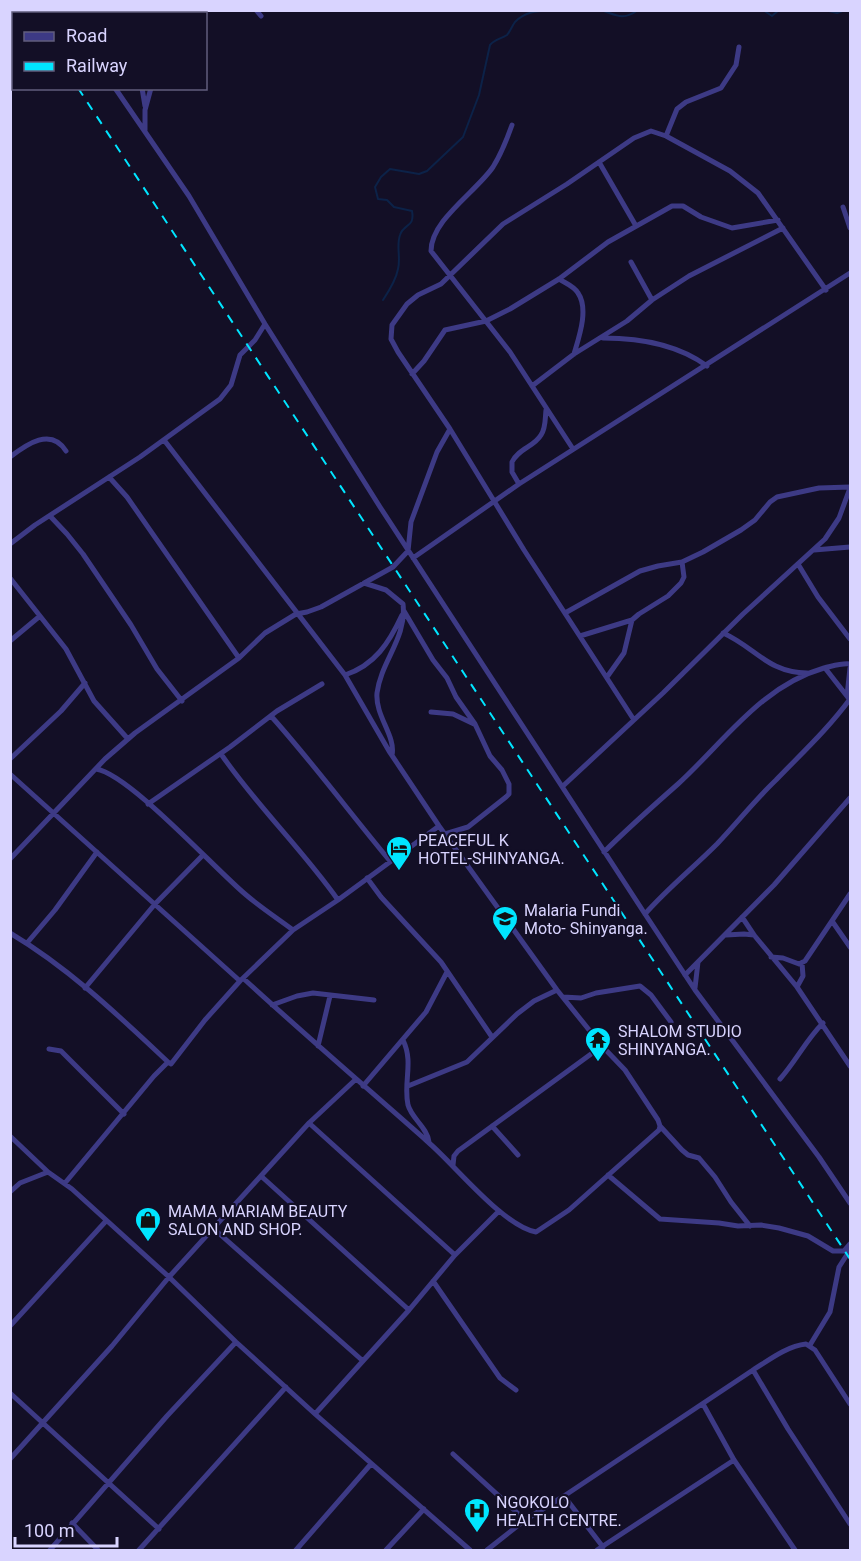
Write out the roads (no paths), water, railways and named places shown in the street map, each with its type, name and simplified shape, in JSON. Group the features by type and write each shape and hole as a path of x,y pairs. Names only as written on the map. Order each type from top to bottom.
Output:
{"street":[{"path":"666,136 677,110 686,102 721,88 736,65 739,47"},
{"path":"116,90 217,242 264,324 408,551 685,975 819,1157 850,1203"},
{"path":"142,90 145,131"},
{"path":"145,110 150,90"},
{"path":"512,125 493,167 433,234 431,251 510,352 573,449"},
{"path":"634,720 493,501 450,429 393,344 392,325 407,304 418,295 441,284 503,224 644,133 651,131 666,136 736,175 758,193 826,290"},
{"path":"599,162 636,226"},
{"path":"412,374 424,361 445,330 486,321 510,309 559,279 598,248 668,208 683,206 701,218 732,228 778,220"},
{"path":"843,207 850,228"},
{"path":"532,386 574,354 602,338 652,300 689,276 783,228"},
{"path":"631,262 652,300"},
{"path":"413,558 519,483 707,366 850,273"},
{"path":"559,279 576,290 582,303 581,325 574,354"},
{"path":"10,544 204,412 226,392 234,379 237,360 255,340 264,324"},
{"path":"602,338 644,340 694,357 707,366"},
{"path":"519,483 512,472 512,462 522,448 540,438 546,410"},
{"path":"10,859 128,739 239,658 265,633 296,614 321,607 393,567 408,551 411,522 437,452 450,429"},
{"path":"10,457 37,441 47,438 60,443 66,451"},
{"path":"164,440 345,675 392,755 439,826 557,990 602,1046 625,1070 660,1126 688,1155 699,1158 750,1226"},
{"path":"109,477 127,497 239,658"},
{"path":"563,786 723,633 814,550 834,528 850,487 819,488 777,497 741,530 682,562 640,571 565,613"},
{"path":"50,516 83,554 131,625 157,669 182,701"},
{"path":"814,550 850,547"},
{"path":"580,636 632,620 676,589 684,577 682,562"},
{"path":"798,564 818,597 850,639"},
{"path":"10,578 66,649 94,701 128,739"},
{"path":"364,583 386,590 403,604 401,633 381,676 378,693 378,707 392,741 392,755"},
{"path":"345,675 357,671 377,656 387,644 404,611"},
{"path":"404,611 475,724 490,756 507,777 510,789 509,794 468,827 445,834"},
{"path":"10,641 40,616"},
{"path":"607,677 624,652 632,620"},
{"path":"723,633 734,638 769,664 783,670 809,673"},
{"path":"604,852 636,820 678,784 751,710 772,693 809,673 838,664 850,666 849,699 822,735 645,914"},
{"path":"825,668 849,699"},
{"path":"10,759 61,711 85,683"},
{"path":"148,804 221,754 271,716 322,684"},
{"path":"431,712 453,714 475,724"},
{"path":"271,716 305,754 333,794 390,861"},
{"path":"221,754 240,781 304,854 338,900"},
{"path":"96,769 109,773 148,804 245,894 293,930"},
{"path":"10,774 429,1143 500,1211 527,1230 536,1232 569,1210 659,1130 660,1126"},
{"path":"685,975 807,849 850,798"},
{"path":"10,933 27,943 86,988 171,1064 205,1020 293,930 439,826"},
{"path":"27,943 55,910 97,852"},
{"path":"86,988 155,904 203,855"},
{"path":"367,878 381,897 441,962 492,1037"},
{"path":"771,957 802,963 808,958 850,894"},
{"path":"742,917 771,957 797,987 850,1066"},
{"path":"832,921 850,947"},
{"path":"724,935 754,935"},
{"path":"695,990 698,960"},
{"path":"797,987 803,976 802,963"},
{"path":"363,1086 426,1012 447,972"},
{"path":"563,997 581,998 596,993 640,986 651,995 670,1022"},
{"path":"408,1086 467,1062 503,1026 534,1001 557,990"},
{"path":"272,1005 307,994 374,1000"},
{"path":"318,1046 330,996"},
{"path":"780,1079 792,1065 805,1042 823,1023"},
{"path":"403,1040 409,1056 409,1106 412,1115 428,1136 429,1143"},
{"path":"453,1165 454,1155 458,1151 602,1046"},
{"path":"49,1049 61,1051 124,1114"},
{"path":"65,1183 168,1062"},
{"path":"10,1459 112,1346 169,1277 309,1123 355,1080"},
{"path":"309,1123 455,1255"},
{"path":"492,1126 518,1155"},
{"path":"10,1136 169,1277 315,1414 470,1551"},
{"path":"10,1192 20,1183 48,1172"},
{"path":"608,1175 660,1219 761,1225 798,1233 833,1251 844,1251 850,1244"},
{"path":"261,1176 409,1310"},
{"path":"315,1414 409,1310 455,1255 500,1211"},
{"path":"10,1326 106,1221"},
{"path":"214,1229 363,1361"},
{"path":"810,1346 830,1312 839,1268 850,1250"},
{"path":"433,1281 500,1378 516,1390"},
{"path":"50,1551 72,1523 236,1342"},
{"path":"487,1551 525,1520 753,1370 801,1344 815,1350 850,1404"},
{"path":"753,1370 788,1429 850,1524"},
{"path":"139,1551 286,1387"},
{"path":"10,1393 159,1528"},
{"path":"703,1404 734,1460 795,1551"},
{"path":"453,1454 525,1520"},
{"path":"564,1496 600,1549 734,1460"},
{"path":"296,1551 371,1464"},
{"path":"386,1551 424,1509"},
{"path":"72,1523 98,1551"}],"waterway":[{"path":"383,300 397,273 400,235 411,223 413,216 412,211 394,207 387,200 378,199 375,187 390,169 419,174 427,171 463,137 479,95 490,45 507,35 515,22 523,16 537,11 553,10"},
{"path":"601,10 624,16 638,10"},
{"path":"763,10 772,16 779,10"},
{"path":"825,10 837,13 845,10"}],"railway":[{"path":"79,90 850,1259"}],"place":[{"name":"PEACEFUL K HOTEL-SHINYANGA.","path":"399,872"},
{"name":"Malaria Fundi Moto- Shinyanga.","path":"505,942"},
{"name":"SHALOM STUDIO SHINYANGA.","path":"598,1063"},
{"name":"MAMA MARIAM BEAUTY SALON AND SHOP.","path":"148,1243"},
{"name":"NGOKOLO HEALTH CENTRE.","path":"477,1534"}]}
